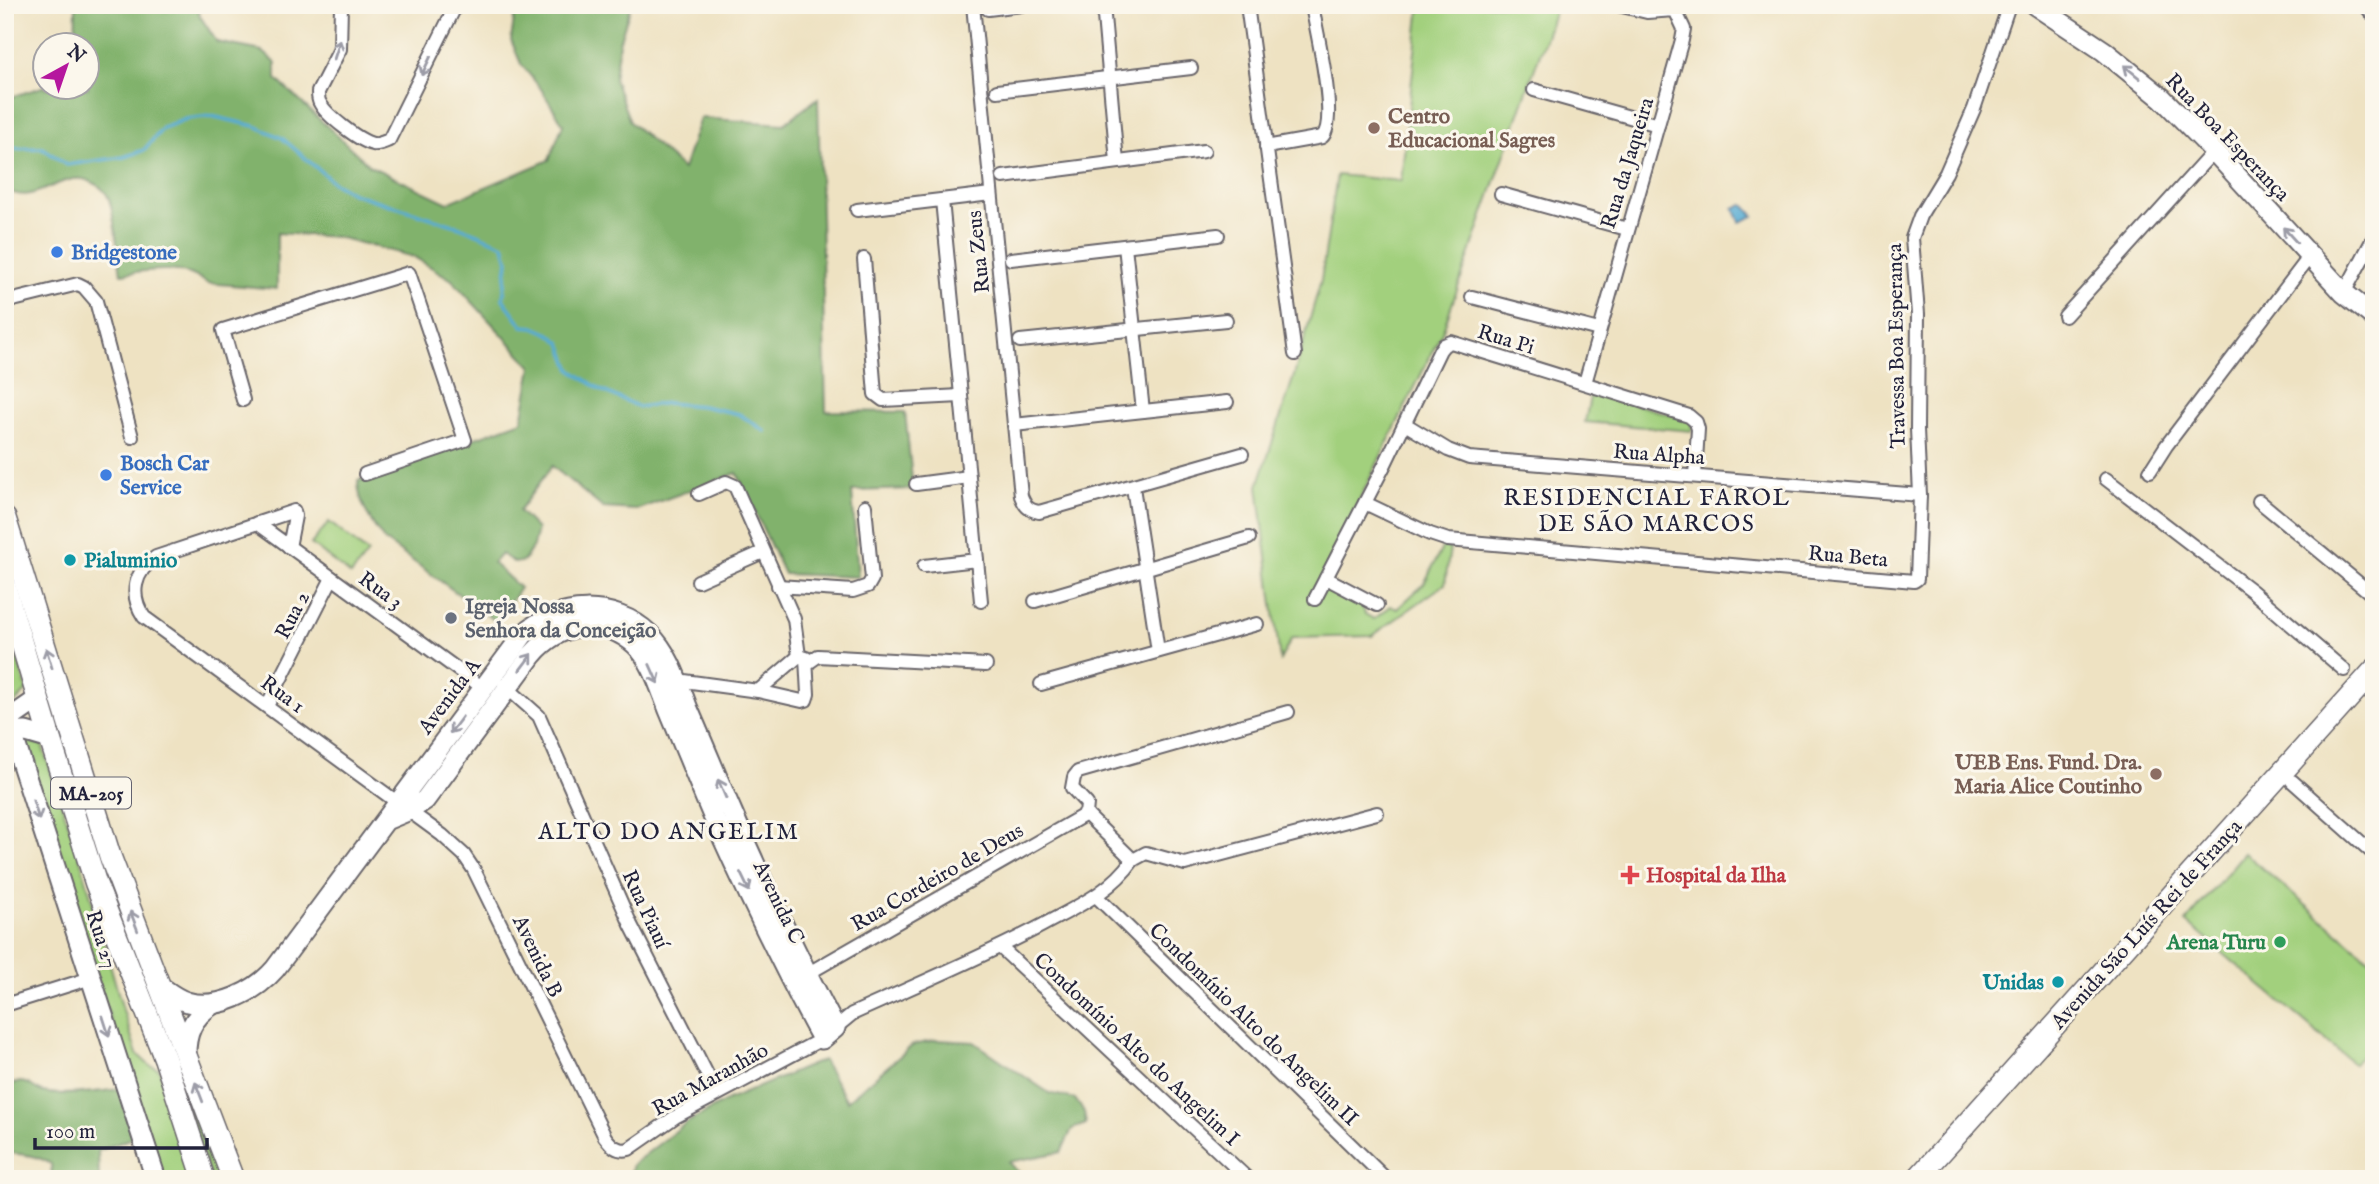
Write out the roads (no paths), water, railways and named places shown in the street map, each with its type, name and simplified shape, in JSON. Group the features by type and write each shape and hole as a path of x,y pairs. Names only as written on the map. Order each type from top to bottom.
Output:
{"main road":[{"name":"MA-205","path":"5,518 110,856 233,1179"},
{"name":"MA-205","path":"5,587 96,884 165,1059 204,1179"},
{"name":"Avenida São Luís Rei de França","path":"1917,1179 2374,670"},
{"name":"Avenida São Luís Rei de França","path":"1935,1179 2374,690"},
{"path":"38,699 45,699 53,709 93,825 110,856"}],"street":[{"path":"341,5 340,49 318,92 318,98 320,104 347,130 372,144 380,144 389,140 456,5"},
{"name":"Rua Zeus","path":"973,5 1021,496 1030,511 1039,512 1133,487"},
{"path":"988,9 1021,5"},
{"path":"1103,5 1117,162"},
{"path":"1247,5 1295,354"},
{"path":"1266,147 1322,137 1328,129 1329,105 1312,5"},
{"name":"Rua da Jaqueira","path":"1585,383 1682,40 1682,22 1675,10 1647,12 1618,5"},
{"name":"Travessa Boa Esperança","path":"1917,579 1920,495 1917,429 1919,314 1912,238 1920,216 1946,173 1973,109 2009,5"},
{"path":"2365,5 2374,16"},
{"name":"Rua Boa Esperança","path":"2047,8 2162,98 2344,293 2374,317"},
{"path":"997,91 1191,68"},
{"path":"1534,90 1658,125"},
{"path":"1003,177 1204,151"},
{"path":"2065,316 2214,151"},
{"path":"857,210 992,194"},
{"path":"1501,194 1627,229"},
{"path":"942,200 981,601"},
{"path":"1011,259 1218,235"},
{"path":"2344,293 2374,237"},
{"path":"1125,246 1143,411"},
{"path":"2150,471 2310,256"},
{"path":"864,259 874,394 883,400 961,396"},
{"path":"243,400 223,330 410,273 465,440 365,474"},
{"path":"5,302 78,284 90,292 96,301 132,437"},
{"path":"1472,297 1599,330"},
{"path":"1020,341 1226,320"},
{"name":"Rua Pi","path":"1315,599 1440,350 1447,342 1693,418 1698,429 1695,476"},
{"path":"1014,425 1227,402"},
{"name":"Rua Alpha","path":"1405,424 1448,450 1469,458 1920,495"},
{"path":"1158,651 1133,487 1242,454"},
{"path":"916,484 969,477"},
{"path":"2106,479 2252,590 2344,670"},
{"path":"677,680 758,691 797,701 806,700 808,694 804,659 794,620 735,486 726,482 699,494"},
{"path":"2259,500 2374,596"},
{"name":"Rua Beta","path":"1365,503 1448,540 1914,581 1917,579"},
{"path":"778,586 853,591 868,586 872,579 865,506"},
{"path":"257,523 294,511 289,547"},
{"name":"Rua 3","path":"257,523 332,578 494,684"},
{"name":"Rua 1","path":"257,523 150,560 140,573 135,587 135,602 144,617 404,806"},
{"path":"1035,601 1249,538"},
{"path":"698,581 763,552"},
{"path":"924,566 977,560"},
{"name":"Rua 2","path":"267,706 332,578"},
{"path":"1326,578 1377,605"},
{"name":"Avenida A","path":"158,985 184,1002 202,1005 252,990 266,980 386,820 404,806 494,684 531,627 560,614 580,610 620,616 640,626"},
{"path":"1041,684 1257,624"},
{"name":"Avenida A","path":"494,684 556,633 579,626 606,629"},
{"name":"Avenida C","path":"640,626 663,652 677,680 724,818 807,974 828,1034"},
{"name":"Avenida C","path":"606,629 634,644 652,667 828,1034"},
{"path":"758,691 804,659 818,656 986,665"},
{"name":"Rua Piauí","path":"494,684 539,716 631,925 717,1094"},
{"path":"38,699 7,724 50,739"},
{"path":"1133,860 1086,814 1087,804 1072,788 1078,772 1288,712"},
{"name":"Rua 27","path":"7,724 156,1179"},
{"path":"2292,781 2374,854"},
{"name":"Avenida B","path":"404,806 457,848 474,870 605,1137 616,1148"},
{"path":"828,1034 852,1014 1000,947 1096,896 1107,889 1133,860 1146,853 1154,853 1185,864 1377,813"},
{"name":"Rua Cordeiro de Deus","path":"807,974 1086,814"},
{"name":"Condomínio Alto do Angelim II","path":"1096,896 1386,1179"},
{"name":"Condomínio Alto do Angelim I","path":"1000,947 1248,1179"},
{"path":"7,1000 91,978"},
{"path":"186,1059 187,1040 193,1022 213,1003"},
{"name":"Rua Maranhão","path":"616,1148 629,1149 675,1117 828,1034"}],"water":[{"path":"1743,204 1754,216 1740,222 1734,208"}],"waterway":[{"path":"5,149 43,148 66,165 124,157 144,150 163,128 186,119 211,116 255,126 282,138 334,183 352,193 460,227 504,245 508,261 503,299 523,326 534,327 550,334 561,343 571,370 601,390 639,407 667,403 702,406 739,414 765,431"}],"place":[{"name":"Centro Educacional Sagres","path":"1374,128"},
{"name":"Bridgestone","path":"57,252"},
{"name":"Bosch Car Service","path":"106,475"},
{"name":"Pialuminio","path":"70,560"},
{"name":"Igreja Nossa Senhora da Conceição","path":"451,618"},
{"name":"UEB Ens. Fund. Dra. Maria Alice Coutinho","path":"2156,774"},
{"name":"Hospital da Ilha","path":"1630,875"},
{"name":"Arena Turu","path":"2280,942"},
{"name":"Unidas","path":"2058,982"}],"district":[{"name":"RESIDENCIAL FAROL DE SÃO MARCOS","path":"1647,510"},
{"name":"ALTO DO ANGELIM","path":"669,831"}]}
